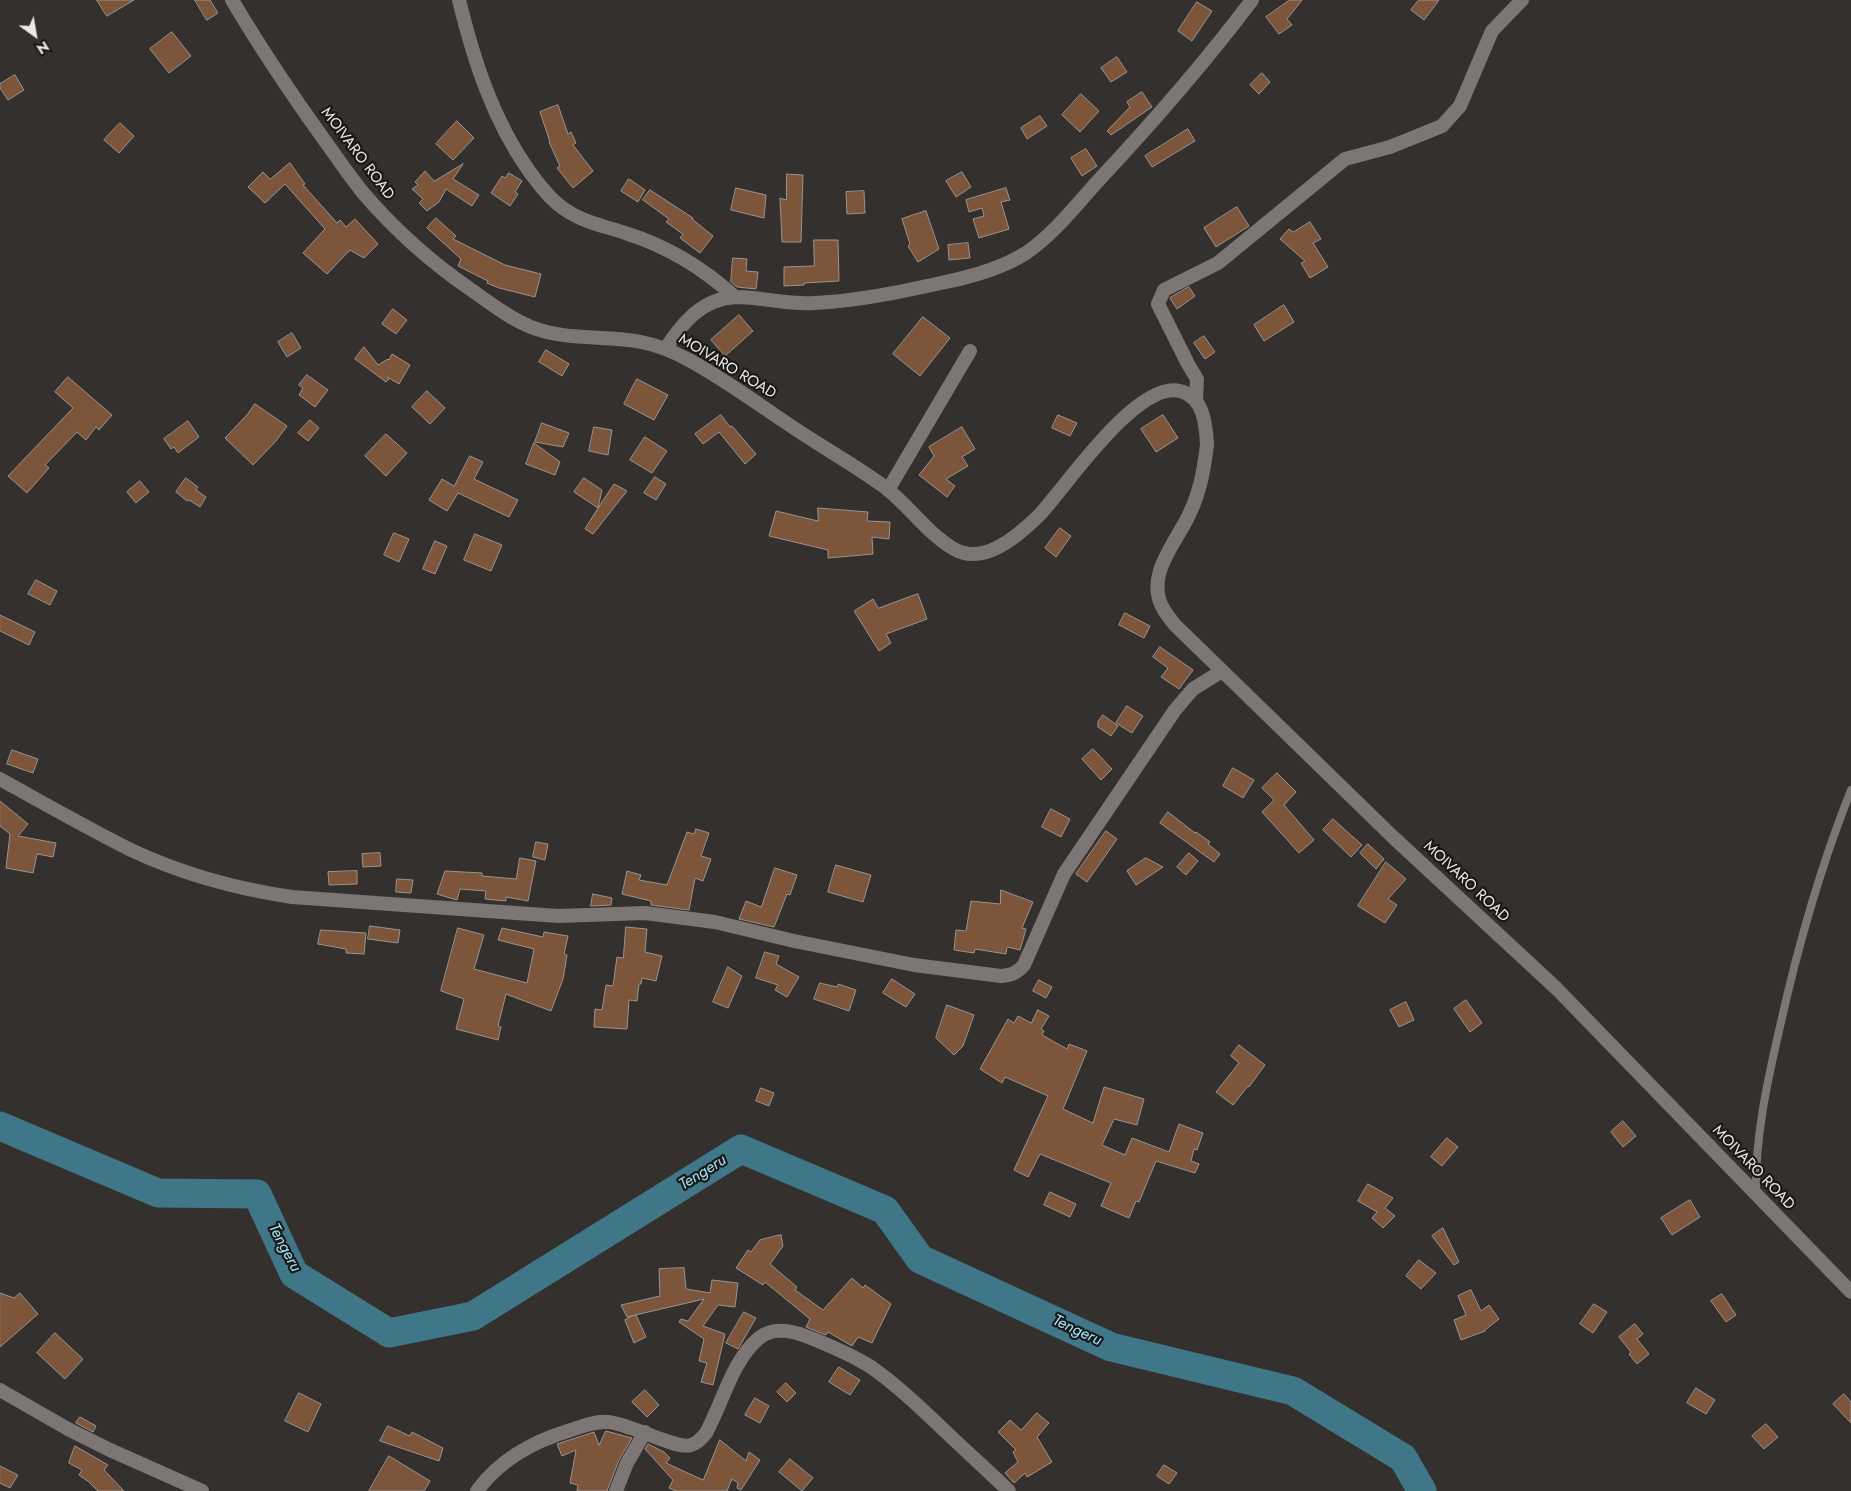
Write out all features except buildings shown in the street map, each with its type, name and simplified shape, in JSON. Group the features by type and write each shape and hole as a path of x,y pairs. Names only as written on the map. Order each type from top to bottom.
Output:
{"street":[{"name":"MOIVARO ROAD","path":"232,0 273,66 362,192 424,254 484,299 532,327 545,332 640,342 666,348 691,361 888,490 944,543 958,552 971,554 988,552 1010,540 1042,512 1095,448 1130,412 1148,399 1164,391 1176,390 1188,394 1196,401 1206,423 1207,445 1196,499 1164,560 1157,585 1163,609 1171,620 1192,643 1394,838 1556,988 1851,1292"},
{"path":"459,0 480,73 494,111 512,145 541,187 552,199 580,218 672,251 717,280 735,297"},
{"path":"666,348 677,330 693,314 716,302 735,297 806,304 841,302 942,283 987,272 1009,263 1028,252 1099,181 1198,70 1252,0"},
{"path":"1196,401 1197,379 1158,304 1164,290 1218,263 1345,159 1390,147 1442,126 1460,106 1492,31 1522,0"},
{"path":"888,490 970,351"},
{"path":"0,779 132,850 233,887 292,897 558,916 645,913 715,922 794,941 914,965 1001,976 1017,973 1024,965 1064,874 1164,725 1192,689 1222,671"},
{"path":"477,1491 486,1477 515,1454 561,1432 586,1424 606,1422 624,1424 682,1446 691,1445 699,1441 712,1423 740,1362 751,1346 759,1337 768,1332 779,1330 799,1333 847,1354 886,1379 1009,1491"},
{"path":"0,1390 68,1429 202,1491"},
{"path":"616,1491 627,1463 645,1432"}],"lane":[{"path":"1756,1194 1756,1163 1769,1072 1789,986 1811,908 1851,790"}],"waterway":[{"name":"Tengeru","path":"0,1126 158,1193 257,1194 294,1274 389,1333 473,1316 741,1149 885,1210 920,1259 1111,1347 1293,1391 1403,1458 1422,1491"}]}
